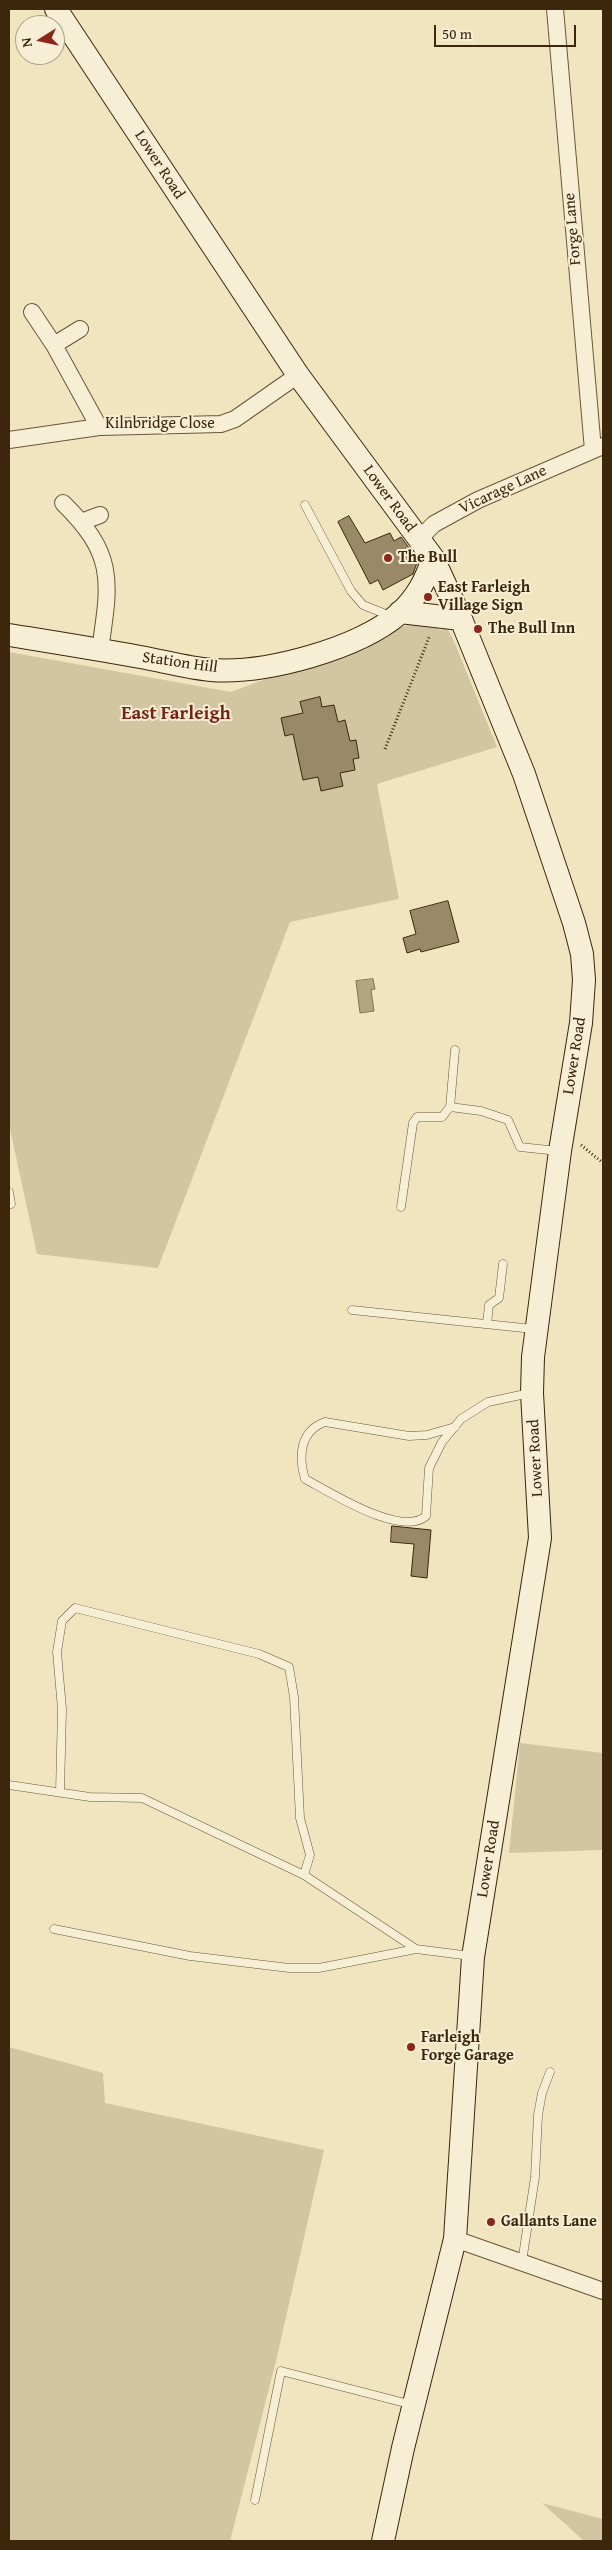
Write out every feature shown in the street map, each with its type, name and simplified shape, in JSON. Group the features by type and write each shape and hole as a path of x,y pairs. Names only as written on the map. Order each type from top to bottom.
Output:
{"main road":[{"name":"Lower Road","path":"56,9 298,375 432,558 461,619 524,774 582,954 584,980 581,1022 560,1151 536,1330 532,1393 540,1538 473,1957 455,2239 415,2405 402,2448 383,2541"},
{"name":"Station Hill","path":"9,635 210,670 245,669 283,664 365,635 394,616 425,582 432,558"},
{"path":"394,616 438,616 461,619"}],"street":[{"name":"Forge Lane","path":"555,9 598,448"},
{"name":"Kilnbridge Close","path":"32,312 54,344 99,427 221,424 236,419 298,375"},
{"path":"54,344 80,329"},
{"path":"9,440 99,427"},
{"name":"Vicarage Lane","path":"418,539 434,524 478,500 598,448"},
{"path":"63,503 82,522 96,543 106,567 107,602 100,650"},
{"path":"82,522 100,514"},
{"path":"455,2239 603,2291"}],"lane":[{"path":"305,505 351,590 363,604 394,616"},
{"path":"401,1206 412,1123 417,1117 442,1117 450,1107 454,1050"},
{"path":"450,1107 481,1111 508,1120 520,1147 560,1151"},
{"path":"9,1192 11,1204"},
{"path":"488,1324 489,1305 498,1298 503,1264"},
{"path":"352,1310 536,1330"},
{"path":"455,1426 427,1435 409,1436 325,1422 312,1427 305,1438 300,1465 305,1479 375,1515 408,1522 420,1521 426,1516 428,1468 442,1442 455,1426 488,1402 532,1393"},
{"path":"60,1792 62,1709 57,1652 62,1621 75,1608 259,1654 288,1667 294,1697 300,1818 310,1855 304,1875"},
{"path":"9,1785 90,1796 142,1798 304,1875 416,1948"},
{"path":"54,1929 190,1956 289,1968 319,1968 416,1948 473,1957"},
{"path":"522,2262 536,2177 538,2115 542,2093 550,2072"},
{"path":"255,2500 281,2371 415,2405"}],"path":[{"path":"385,749 438,616"}],"shaded area":[{"path":"424,619 440,630 447,628 497,747 377,784 399,899 290,922 158,1268 37,1254 9,1124 9,652 231,692"},
{"path":"373,979 375,989 371,990 374,1011 360,1013 356,981"},
{"path":"520,1743 603,1753 603,1850 509,1853"},
{"path":"9,2047 103,2073 105,2103 324,2150 276,2361 230,2541 9,2541"},
{"path":"542,2503 603,2519 603,2541 584,2541"}],"building":[{"name":"The Bull","path":"349,516 365,543 390,533 394,541 401,537 418,560 413,574 383,590 378,580 370,584 338,522"},
{"path":"320,697 322,707 334,705 338,722 345,720 350,741 356,740 359,758 353,759 355,770 340,773 343,786 321,791 318,777 303,780 293,734 285,736 281,718 303,713 300,702"},
{"path":"448,901 459,942 421,952 420,949 407,953 403,938 416,934 410,911"},
{"path":"392,1526 431,1530 427,1578 411,1576 414,1544 391,1542"}],"place":[{"name":"The Bull","path":"388,558"},
{"name":"East Farleigh Village Sign","path":"428,597"},
{"name":"The Bull Inn","path":"478,629"},
{"name":"Farleigh Forge Garage","path":"411,2047"},
{"name":"Gallants Lane","path":"491,2222"}],"district":[{"name":"East Farleigh","path":"176,714"}]}
